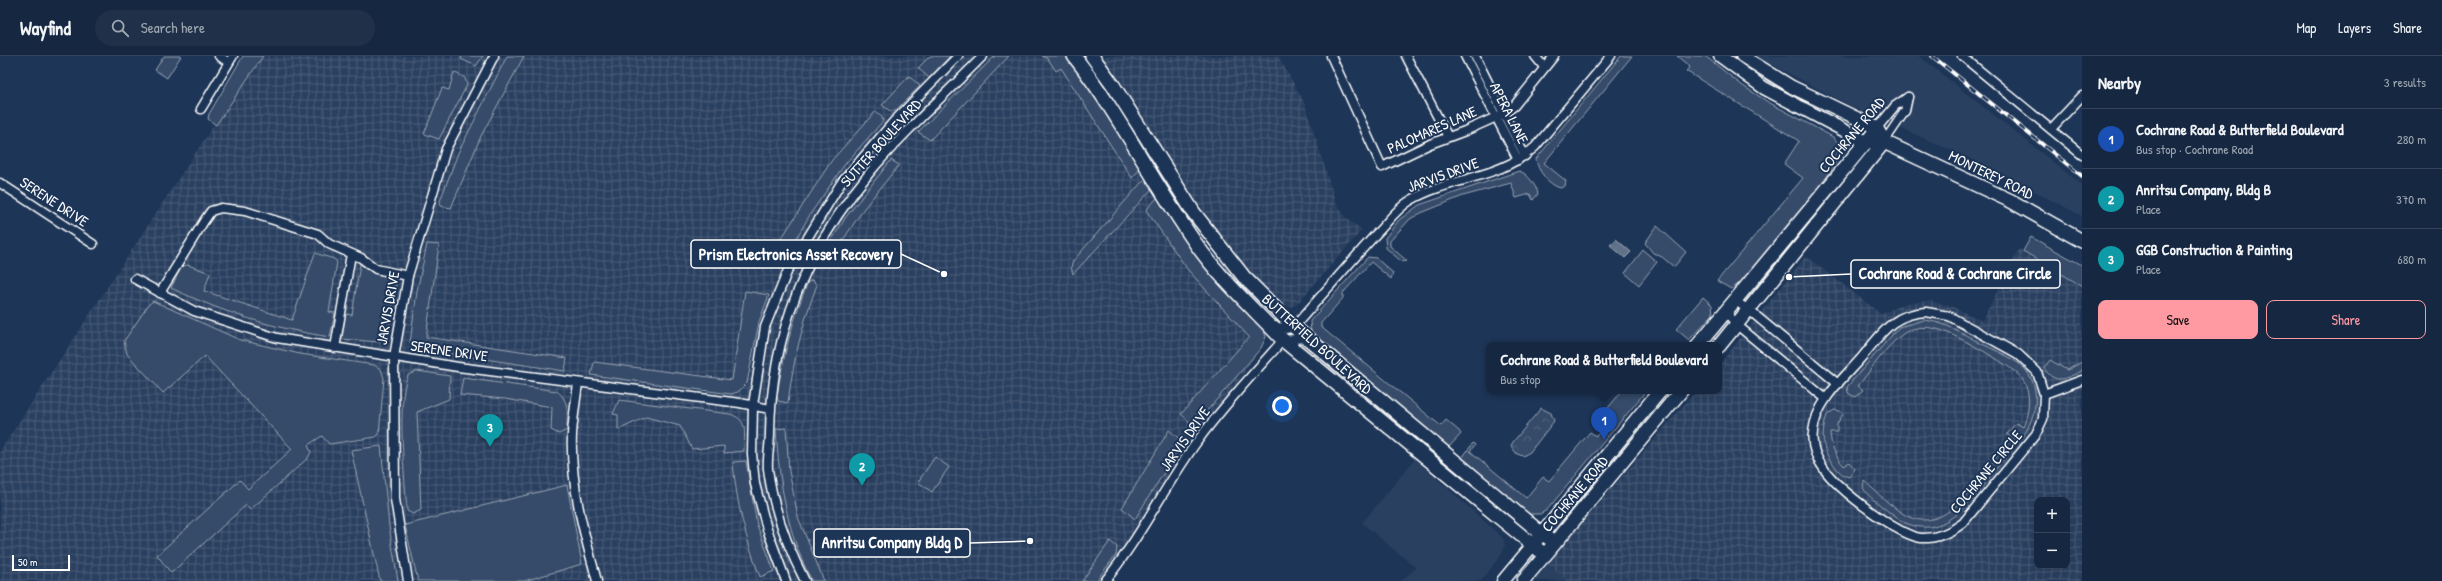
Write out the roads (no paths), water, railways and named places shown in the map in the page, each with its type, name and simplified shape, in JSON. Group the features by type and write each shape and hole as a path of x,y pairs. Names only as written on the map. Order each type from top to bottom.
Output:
{"main road":[{"name":"BUTTERFIELD BOULEVARD","path":"1074,56 1097,86 1194,243 1230,285 1283,340 1545,555"},
{"name":"BUTTERFIELD BOULEVARD","path":"1092,56 1214,241 1244,277 1294,328 1542,534 1555,543"},
{"name":"MONTEREY ROAD","path":"1720,56 1764,88 1866,142 1884,142 2011,202 2082,241"},
{"path":"1742,56 1792,87 1877,128 1884,142"},
{"name":"COCHRANE ROAD","path":"1701,342 1877,128"},
{"name":"COCHRANE ROAD","path":"1722,342 1884,142"},
{"name":"COCHRANE ROAD","path":"1503,581 1658,394"},
{"name":"COCHRANE ROAD","path":"1523,581 1679,394"}],"street":[{"path":"201,109 230,59 219,56"},
{"name":"JARVIS DRIVE","path":"408,581 395,499 394,357 408,276 446,149 494,56"},
{"name":"SUTTER BOULEVARD","path":"786,581 767,529 756,484 751,430 753,405 765,327 785,276 806,238 841,183 868,150 958,56"},
{"name":"SUTTER BOULEVARD","path":"804,581 783,530 774,498 768,468 770,409 786,318 818,247 843,208 871,171 983,56"},
{"name":"PALOMARES LANE","path":"1331,56 1382,167 1503,114 1514,106 1554,56"},
{"path":"1406,56 1448,137"},
{"name":"APERA LANE","path":"1465,56 1495,118 1522,158"},
{"name":"APERA LANE","path":"1475,56 1522,158"},
{"path":"1535,56 1544,67"},
{"name":"JARVIS DRIVE","path":"1294,328 1406,204 1418,196 1492,172 1522,158 1535,147 1611,56"},
{"path":"1962,56 2082,155"},
{"path":"2051,129 2082,96"},
{"name":"COCHRANE ROAD","path":"1877,128 1895,106 1908,97 1905,111 1884,142"},
{"name":"SERENE DRIVE","path":"0,183 93,244"},
{"path":"160,293 211,211 221,208 245,211 318,234 329,244 361,258 376,269 408,276"},
{"path":"335,348 351,254"},
{"name":"SERENE DRIVE","path":"135,279 194,311 277,338 394,357 578,383 753,405 770,409"},
{"path":"1735,301 1749,310 1838,384"},
{"path":"1726,312 1737,325 1826,399"},
{"name":"COCHRANE CIRCLE","path":"1926,312 1949,316 2018,354 2036,372 2044,394 2043,419 2033,440 1963,523 1948,532 1930,538 1908,535 1892,527 1845,490 1824,470 1816,454 1812,440 1817,413 1826,399 1891,323 1910,314 1926,312"},
{"path":"1268,323 1286,329 1294,328"},
{"path":"1283,340 1306,338"},
{"name":"JARVIS DRIVE","path":"1105,581 1137,538 1199,438 1283,340"},
{"path":"2044,394 2082,380"},
{"path":"578,383 572,434 574,476 586,540 597,581"}],"railway":[{"path":"1932,56 2082,176"}],"place":[{"name":"Prism Electronics Asset Recovery","path":"944,274"},
{"name":"Cochrane Road & Cochrane Circle","path":"1789,277"},
{"name":"Cochrane Road & Butterfield Boulevard","path":"1604,440"},
{"name":"GGB Construction & Painting","path":"490,447"},
{"name":"Anritsu Company, Bldg B","path":"862,486"},
{"name":"Anritsu Company Bldg D","path":"1030,541"}]}
